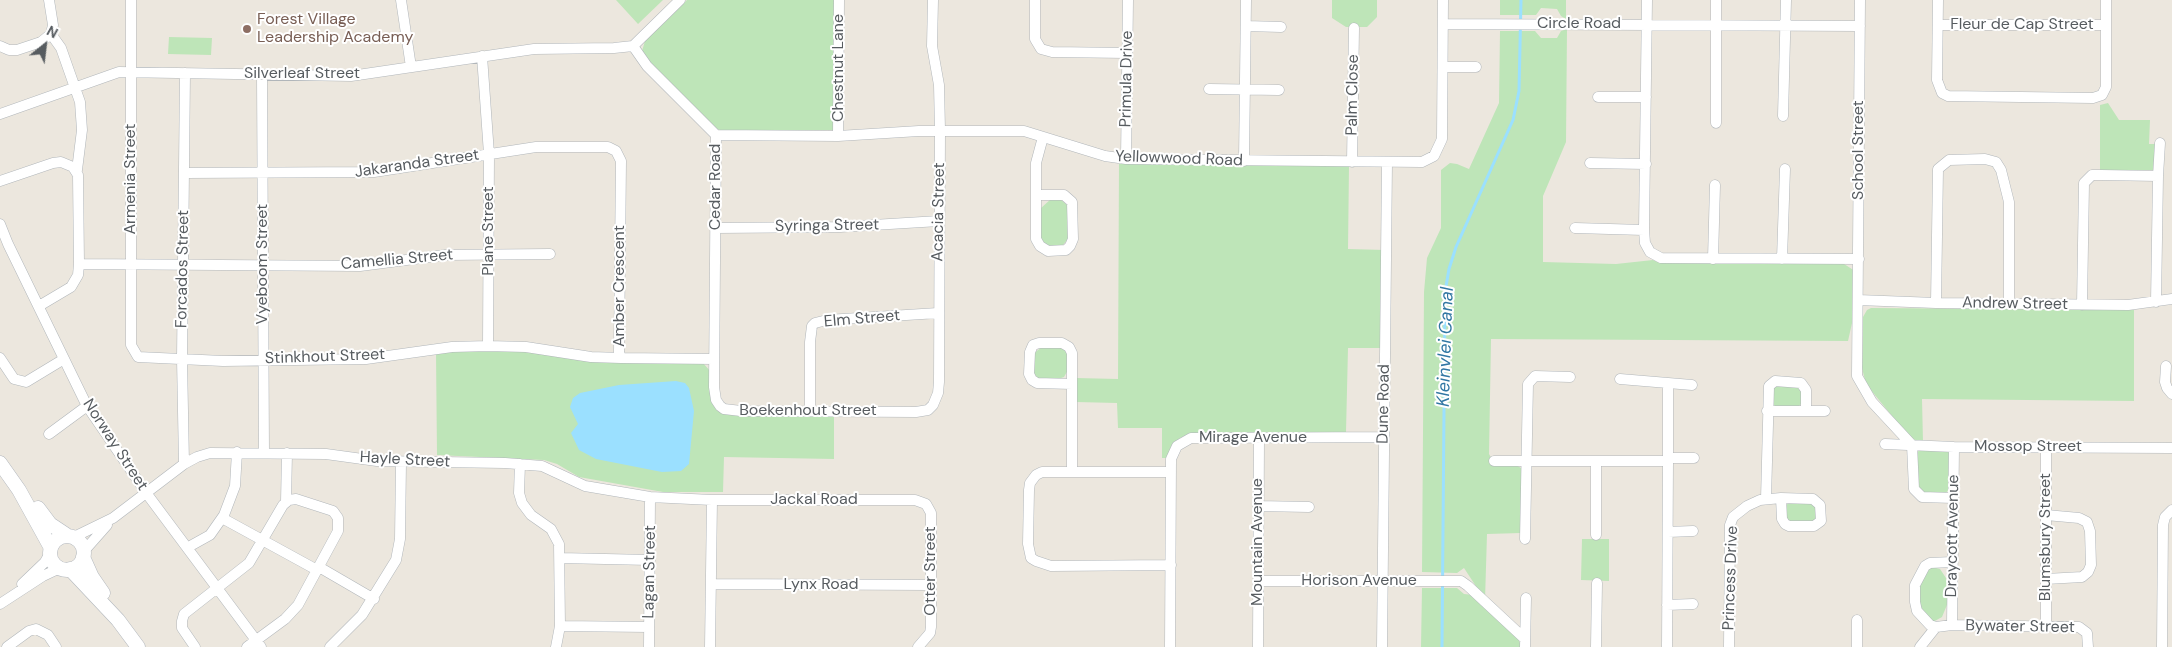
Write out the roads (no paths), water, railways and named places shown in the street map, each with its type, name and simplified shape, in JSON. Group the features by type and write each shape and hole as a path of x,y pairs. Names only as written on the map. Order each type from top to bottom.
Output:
{"street":[{"path":"0,46 9,50 17,50 41,42 51,34 53,25 49,0"},
{"name":"Armenia Street","path":"131,0 131,345 138,357"},
{"path":"401,0 411,67"},
{"path":"633,46 680,0"},
{"name":"Chestnut Lane","path":"838,136 839,0"},
{"name":"Acacia Street","path":"916,412 928,410 936,400 938,393 940,130 939,85 932,46 932,0"},
{"path":"1035,0 1035,39 1042,49 1052,52 1127,53"},
{"name":"Primula Drive","path":"1126,159 1128,0"},
{"path":"1244,161 1246,0"},
{"path":"1443,0 1443,67 1476,66"},
{"path":"1647,0 1644,230 1647,248 1657,257 1859,259"},
{"path":"1716,0 1716,123"},
{"path":"1783,116 1786,0"},
{"name":"School Street","path":"1860,0 1857,376 1872,402 1912,445"},
{"path":"1938,0 1937,80 1942,93 1948,96 2093,98 2102,95 2106,87 2106,0"},
{"name":"Circle Road","path":"1443,24 1786,24 1860,26"},
{"name":"Fleur de Cap Street","path":"1938,25 2105,25"},
{"path":"1246,26 1281,27"},
{"name":"Palm Close","path":"1352,162 1354,28"},
{"path":"39,306 71,287 78,275 79,264 73,167 82,130 82,114 80,102 61,48 51,34"},
{"name":"Silverleaf Street","path":"0,114 120,72 351,76 534,49 633,46"},
{"name":"Cedar Road","path":"633,46 647,66 716,136 714,359"},
{"name":"Plane Street","path":"482,56 489,154 488,346"},
{"name":"Yellowwood Road","path":"716,136 838,136 940,130 1024,132 1105,156 1126,159 1422,162 1434,156 1442,139 1443,67"},
{"name":"Forcados Street","path":"184,464 182,359 186,73"},
{"name":"Vyeboom Street","path":"262,75 264,453"},
{"path":"1209,89 1279,90"},
{"path":"1598,97 1646,97"},
{"path":"1036,196 1064,195 1072,202 1073,239 1066,250 1048,251 1043,249 1036,236 1036,196 1036,163 1043,137"},
{"path":"2156,302 2160,143"},
{"name":"Jakaranda Street","path":"185,174 374,172 536,147 608,147 616,152"},
{"name":"Amber Crescent","path":"616,152 621,160 619,352 621,358 714,359"},
{"path":"1936,303 1938,169 1949,160 1985,159 1996,162 2001,170 2008,202 2009,303"},
{"path":"0,181 53,163 61,162 73,167"},
{"name":"Dune Road","path":"1382,647 1387,162"},
{"path":"1590,164 1646,164"},
{"path":"1782,259 1785,169"},
{"path":"2082,305 2084,183 2092,175 2158,176"},
{"path":"1714,258 1715,185"},
{"name":"Syringa Street","path":"716,228 840,227 939,221"},
{"name":"Norway Street","path":"0,224 87,406 147,494 259,644"},
{"path":"1575,228 1644,230"},
{"name":"Camellia Street","path":"79,264 360,266 445,255 550,254"},
{"name":"Andrew Street","path":"1858,300 1936,303 2128,305 2172,299"},
{"name":"Elm Street","path":"810,411 810,342 812,326 815,323 827,320 938,313"},
{"path":"1072,384 1037,383 1032,380 1029,374 1030,352 1033,345 1039,343 1062,343 1069,347 1072,353 1072,384 1072,472"},
{"name":"Stinkhout Street","path":"138,357 223,360 366,359 452,346 488,346 526,347 591,357 621,358"},
{"path":"0,358 14,379 26,382 64,360"},
{"name":"Boekenhout Street","path":"714,359 716,400 724,409 741,411 916,412"},
{"path":"2166,366 2165,382 2172,394"},
{"path":"1525,538 1528,384 1535,376 1570,377"},
{"path":"1620,379 1692,385"},
{"path":"1766,499 1767,411 1768,389 1771,383 1775,381 1804,384 1806,410"},
{"path":"1667,647 1668,384"},
{"path":"49,434 87,406"},
{"path":"1767,411 1825,410"},
{"name":"Mirage Avenue","path":"1170,647 1171,472 1172,454 1177,446 1186,440 1384,437"},
{"name":"Mountain Avenue","path":"1258,647 1259,438"},
{"name":"Mossop Street","path":"1885,444 1954,447 2172,448"},
{"path":"1912,445 1914,489 1922,497 1953,498"},
{"name":"Draycott Avenue","path":"1952,625 1954,447"},
{"name":"Blumsbury Street","path":"2046,447 2046,626"},
{"path":"192,545 210,535 222,518 235,486 237,452"},
{"name":"Hayle Street","path":"71,537 113,518 184,464 197,457 237,452 326,454 401,462 520,464 548,468 585,486 650,497 712,500"},
{"path":"195,647 184,632 183,617 187,611 249,563 286,502 287,453"},
{"path":"1494,461 1596,462 1694,458"},
{"path":"330,647 362,615 374,599 393,566 399,546 401,462"},
{"path":"1596,462 1596,535"},
{"path":"0,463 19,490 51,550 53,562 65,569 118,620"},
{"path":"520,464 519,492 522,503 527,512 554,533 559,544 560,626 556,647"},
{"path":"1171,472 1042,472 1030,483 1028,544 1031,558 1036,562 1051,566 1171,565"},
{"path":"19,490 36,505 50,524 79,540 92,577 118,620 138,647"},
{"name":"Lagan Street","path":"649,647 650,497"},
{"name":"Princess Drive","path":"1728,647 1730,525 1733,517 1747,506 1766,499 1780,498"},
{"path":"247,647 259,644 294,610 338,531 339,522 337,515 330,510 296,499 286,502"},
{"path":"710,647 712,500"},
{"name":"Jackal Road","path":"712,500 915,500"},
{"name":"Otter Street","path":"915,500 926,504 930,509 930,632 918,647"},
{"path":"1258,506 1310,507"},
{"path":"2162,647 2167,596 2164,521 2172,510"},
{"path":"2046,515 2079,518 2087,522 2090,531 2091,565 2088,572 2082,577 2046,579"},
{"name":"Hayle Street","path":"84,554 113,518"},
{"path":"222,518 374,599"},
{"path":"1668,532 1693,531"},
{"path":"0,604 11,596 45,562 58,539 71,537"},
{"path":"11,596 65,569 78,565 84,554"},
{"path":"560,558 650,560"},
{"path":"1920,647 1936,627 1925,621 1917,611 1914,602 1915,585 1925,566 1930,563 1952,562"},
{"name":"Horison Avenue","path":"1258,581 1460,581 1468,586 1525,643"},
{"path":"1596,583 1596,647"},
{"name":"Lynx Road","path":"711,584 931,585"},
{"path":"1525,643 1526,598"},
{"path":"1667,605 1693,604"},
{"path":"1857,620 1857,647"},
{"name":"Bywater Street","path":"1936,627 1952,625 2082,628 2088,636 2088,647"},
{"path":"560,626 649,627"},
{"path":"7,647 29,630 36,629 48,635 56,647"}],"water":[{"path":"676,381 685,383 689,388 694,411 689,464 681,471 662,472 596,459 579,450 571,433 578,424 570,407 573,398 580,393 619,385"}],"waterway":[{"name":"Kleinvlei Canal","path":"1442,647 1445,292 1449,269 1456,247 1513,120 1519,91 1521,0"}],"place":[{"name":"Forest Village Leadership Academy","path":"247,29"}]}
